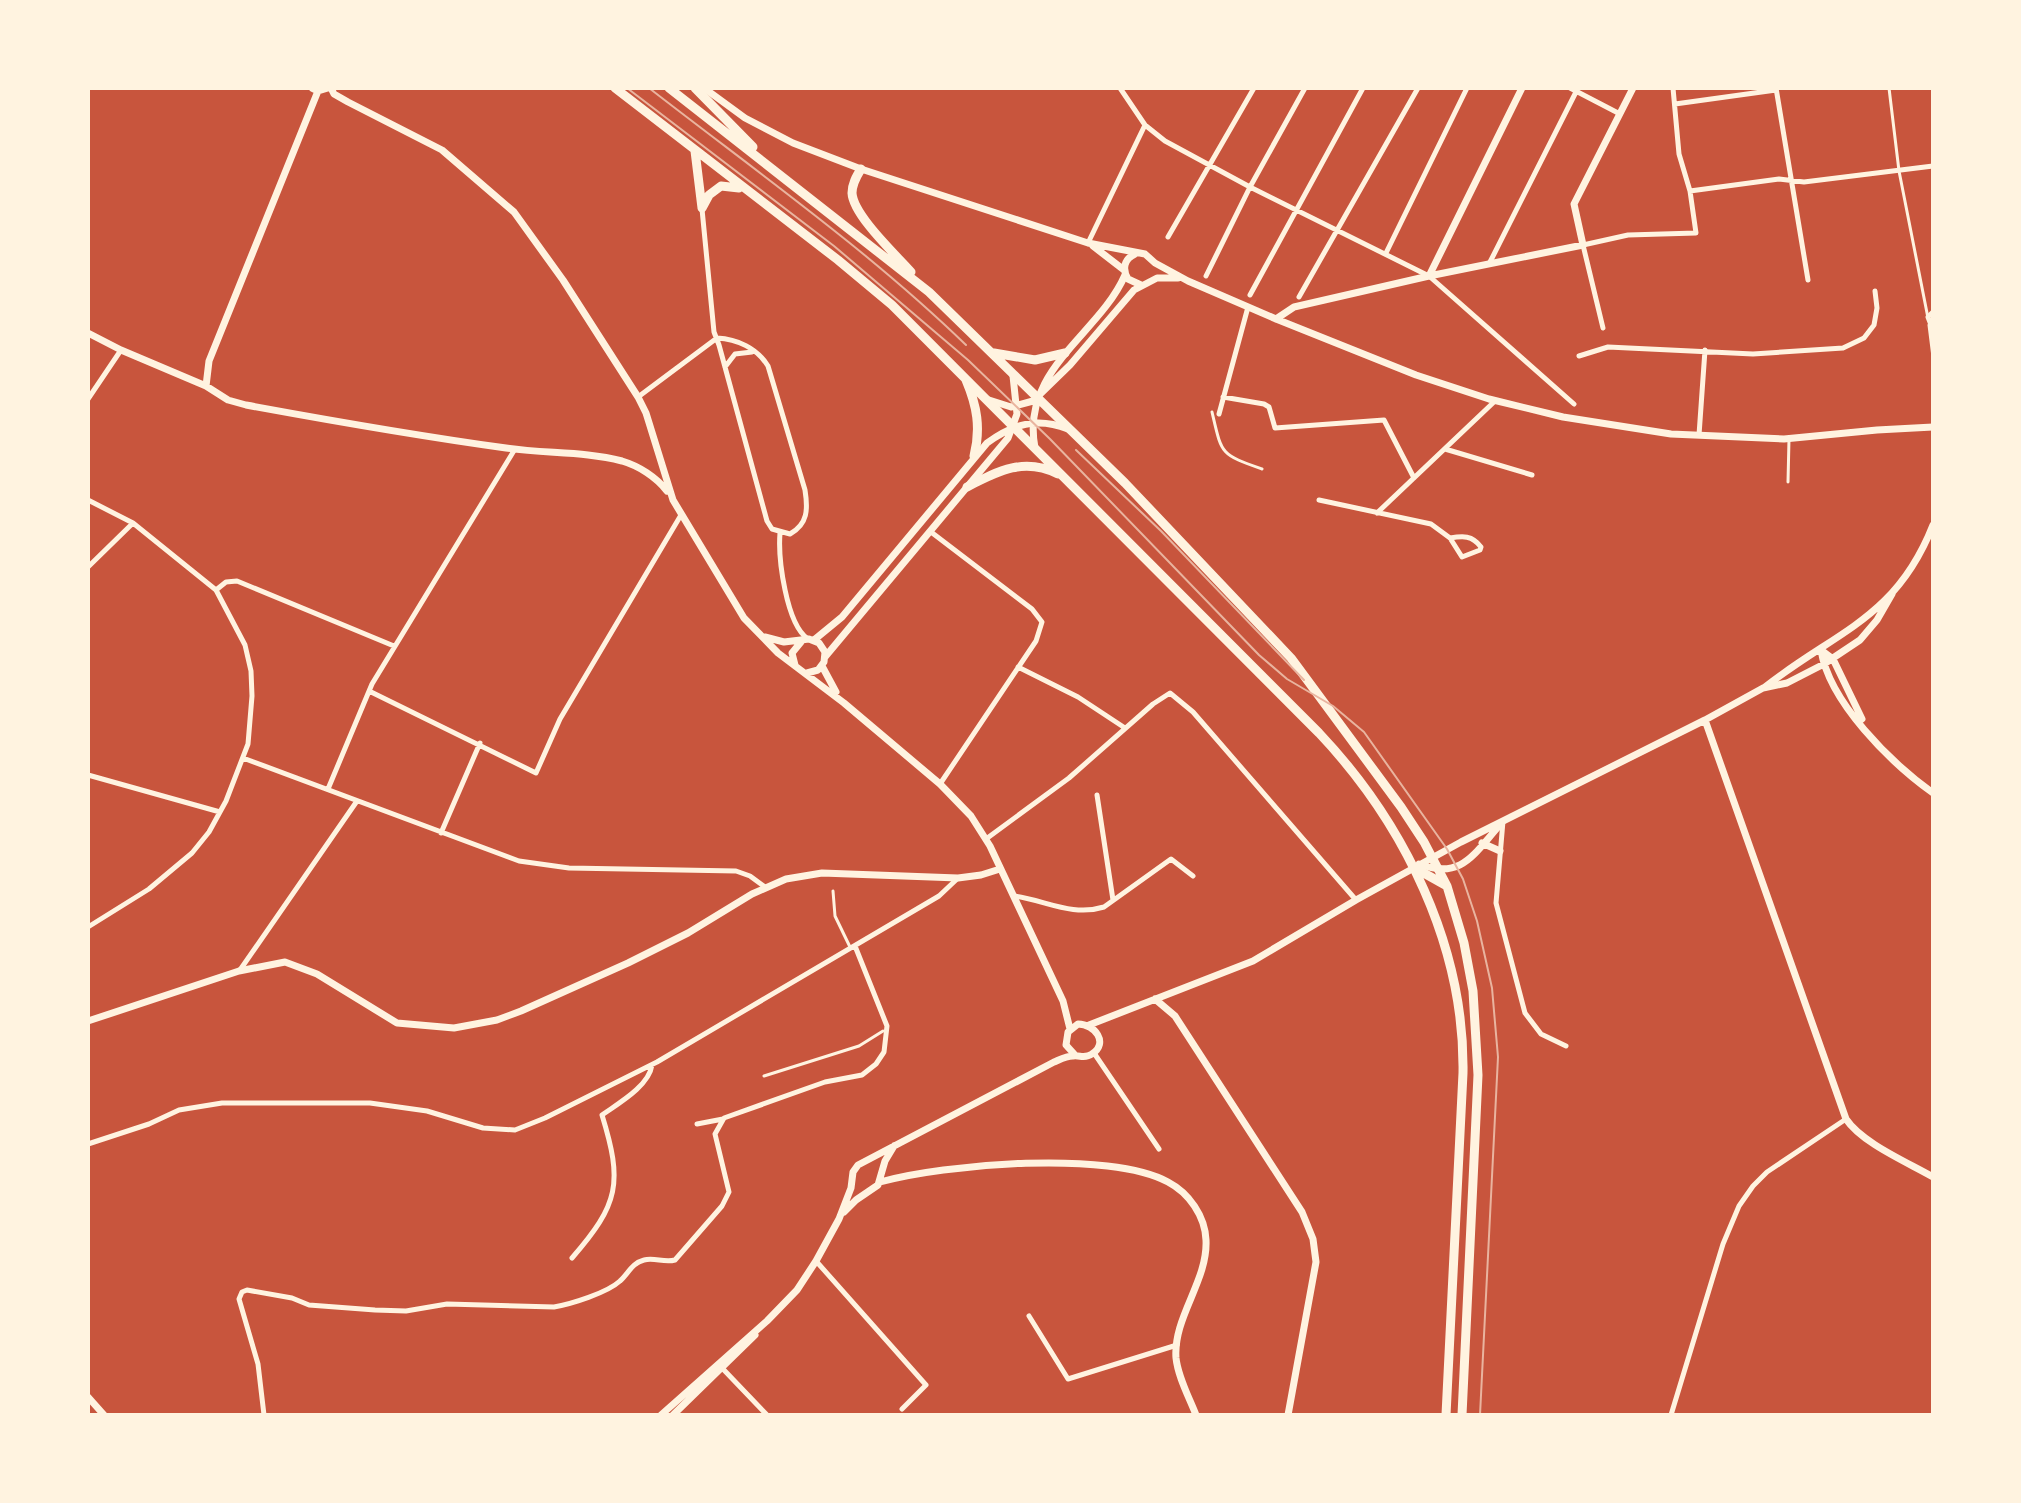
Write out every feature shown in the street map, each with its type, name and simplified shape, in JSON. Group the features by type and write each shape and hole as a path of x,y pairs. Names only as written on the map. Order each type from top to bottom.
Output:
{"highway":[{"path":"669,88 929,292 1073,431 1291,658 1401,807 1432,857 1447,886 1469,967 1477,1036 1462,1415"},
{"path":"695,88 787,180"},
{"path":"616,89 862,279 963,374 1342,757 1368,790 1414,863 1447,954 1463,1046 1446,1415"},
{"path":"695,151 702,208"},
{"path":"861,169 852,191 857,207 929,292"},
{"path":"702,208 709,195 721,186 747,190"},
{"path":"994,353 1035,360 1065,353"},
{"path":"963,374 977,412 978,435 974,456"},
{"path":"967,487 1005,468 1021,465 1049,469 1065,478"},
{"path":"1414,863 1447,886"}],"street":[{"path":"206,386 209,361 315,89 329,88 348,102 442,150 514,212 563,280 638,397 646,413 673,500"},
{"path":"704,88 730,108 793,143 861,169 1088,243 1145,254 1188,281 1276,319 1416,375 1496,400 1631,430 1699,436 1789,439 1933,427"},
{"path":"1120,88 1145,125 1165,141 1429,276 1574,404"},
{"path":"1168,237 1254,88"},
{"path":"1206,276 1250,187 1305,88"},
{"path":"1250,295 1363,88"},
{"path":"1299,297 1418,88"},
{"path":"1386,253 1467,88"},
{"path":"1429,276 1522,88"},
{"path":"1603,328 1574,204 1633,88"},
{"path":"1276,319 1294,307 1628,235 1696,233 1690,191 1679,154 1673,88"},
{"path":"1489,264 1574,89 1620,114"},
{"path":"1675,104 1776,89 1808,280"},
{"path":"1088,243 1145,125"},
{"path":"1690,191 1779,179 1804,182 1933,166"},
{"path":"638,397 717,338 743,344 757,353 768,366 807,500 804,522 790,534 772,529 767,521 717,338 702,208"},
{"path":"1088,243 1125,272 1132,282 1145,283 1165,277 1188,281"},
{"path":"1035,448 1033,422 1038,397 1065,353 1119,288 1127,260 1135,254"},
{"path":"989,400 1017,407 1038,397 1077,358 1127,296 1154,275 1155,263"},
{"path":"1579,356 1608,347 1753,354 1850,346 1864,338 1874,325 1877,308 1875,291"},
{"path":"1216,413 1248,307"},
{"path":"1930,314 1933,330"},
{"path":"88,333 206,386 214,394 246,405 372,429 625,462 653,477 673,500 739,610 756,631 964,807 986,839 1063,1001 1070,1029 1066,1045 1075,1055"},
{"path":"88,399 121,350"},
{"path":"1699,436 1705,350"},
{"path":"725,367 735,354 748,351 757,353"},
{"path":"807,673 822,666 825,657 1008,438 1014,426 1017,407 1011,370"},
{"path":"1223,397 1264,404 1269,407 1275,428 1384,420 1414,478"},
{"path":"1377,513 1496,400"},
{"path":"797,668 792,653 842,617 974,456 993,439 1014,426 1033,422 1073,431"},
{"path":"328,789 369,691 515,449"},
{"path":"1444,449 1532,475"},
{"path":"88,500 133,523 216,590 238,628 251,671 251,721 243,758 209,832 172,871 127,905 88,927"},
{"path":"1319,500 1431,524 1450,538 1462,557 1480,550 1474,539 1467,536 1450,538"},
{"path":"369,691 536,773 560,719 682,514"},
{"path":"88,567 133,523"},
{"path":"1763,688 1787,683 1824,664 1868,631 1917,559 1933,525"},
{"path":"931,532 985,572 1042,622 1018,667 940,784"},
{"path":"780,533 778,556 796,627 822,647 825,657"},
{"path":"216,590 226,582 237,581 394,646"},
{"path":"1070,1029 1253,961 1414,863 1432,857 1763,688 1859,625 1892,594"},
{"path":"756,631 774,641 809,640"},
{"path":"1821,650 1833,659 1869,736"},
{"path":"1821,650 1824,664 1869,736 1905,772 1933,793"},
{"path":"822,666 844,703"},
{"path":"1018,667 1078,697 1125,728"},
{"path":"986,839 1069,778 1153,704 1170,693 1193,712 1356,900"},
{"path":"1705,720 1846,1119 1853,1129 1933,1177"},
{"path":"441,833 480,743"},
{"path":"243,758 500,855 535,864 588,869 736,871 765,887"},
{"path":"88,775 220,812"},
{"path":"1097,795 1113,900"},
{"path":"239,971 357,801"},
{"path":"1414,863 1439,870 1458,868 1503,821"},
{"path":"1503,821 1496,903 1525,1013 1541,1034 1566,1046"},
{"path":"1482,843 1500,851"},
{"path":"1013,896 1068,910 1094,910 1171,859 1193,876"},
{"path":"88,1021 239,971 285,962 296,964 331,982 397,1023 454,1028 497,1020 628,963 688,933 765,887 786,879 822,873 958,878 1000,869"},
{"path":"88,1144 149,1124 179,1110 222,1103 370,1103 427,1111 483,1128 515,1130 652,1065 939,896 958,878"},
{"path":"697,1124 724,1118 825,1082 862,1075 876,1064 884,1052 887,1026 853,947"},
{"path":"1155,999 1175,1016 1302,1212 1313,1239 1316,1251 1314,1279 1288,1415"},
{"path":"673,1415 723,1369 797,1290 839,1219 855,1168 898,1142 1046,1066 1075,1055 1085,1057 1094,1053 1099,1036 1063,1001"},
{"path":"1046,1066 1066,1045"},
{"path":"1094,1053 1159,1149"},
{"path":"572,1258 596,1231 611,1198 615,1159 602,1115 651,1073 652,1065"},
{"path":"264,1415 258,1364 239,1299 242,1292 254,1289 309,1305 375,1310 406,1311 447,1304 554,1307 570,1303 619,1282 640,1261 675,1260 722,1206 729,1192 715,1134 724,1118"},
{"path":"1671,1415 1723,1244 1746,1195 1767,1172 1846,1119"},
{"path":"880,1182 887,1156 898,1142"},
{"path":"866,1162 877,1166 881,1172"},
{"path":"839,1219 851,1204 880,1182 954,1169 1050,1163 1131,1169 1157,1177 1180,1191 1199,1212 1205,1232 1206,1249 1176,1355 1196,1415"},
{"path":"852,1181 861,1190 869,1191"},
{"path":"816,1261 926,1385 902,1409"},
{"path":"1029,1316 1068,1379 1178,1345"},
{"path":"661,1415 767,1321"},
{"path":"723,1369 726,1356"},
{"path":"723,1369 767,1415"},
{"path":"88,1397 104,1415"}],"lane":[{"path":"1889,88 1899,171 1930,314 1933,357"},
{"path":"1216,413 1219,443 1225,454 1262,469"},
{"path":"1788,482 1789,439"},
{"path":"833,891 835,916 853,947"},
{"path":"764,1076 859,1046 883,1031"}],"tram line":[{"path":"627,88 834,246 968,360 1050,439 1259,655 1287,679 1333,706 1364,732 1447,849 1463,879 1477,921 1492,988 1498,1057 1480,1415"},
{"path":"649,88 851,244 966,345"},
{"path":"1076,450 1161,531 1304,680"}]}
